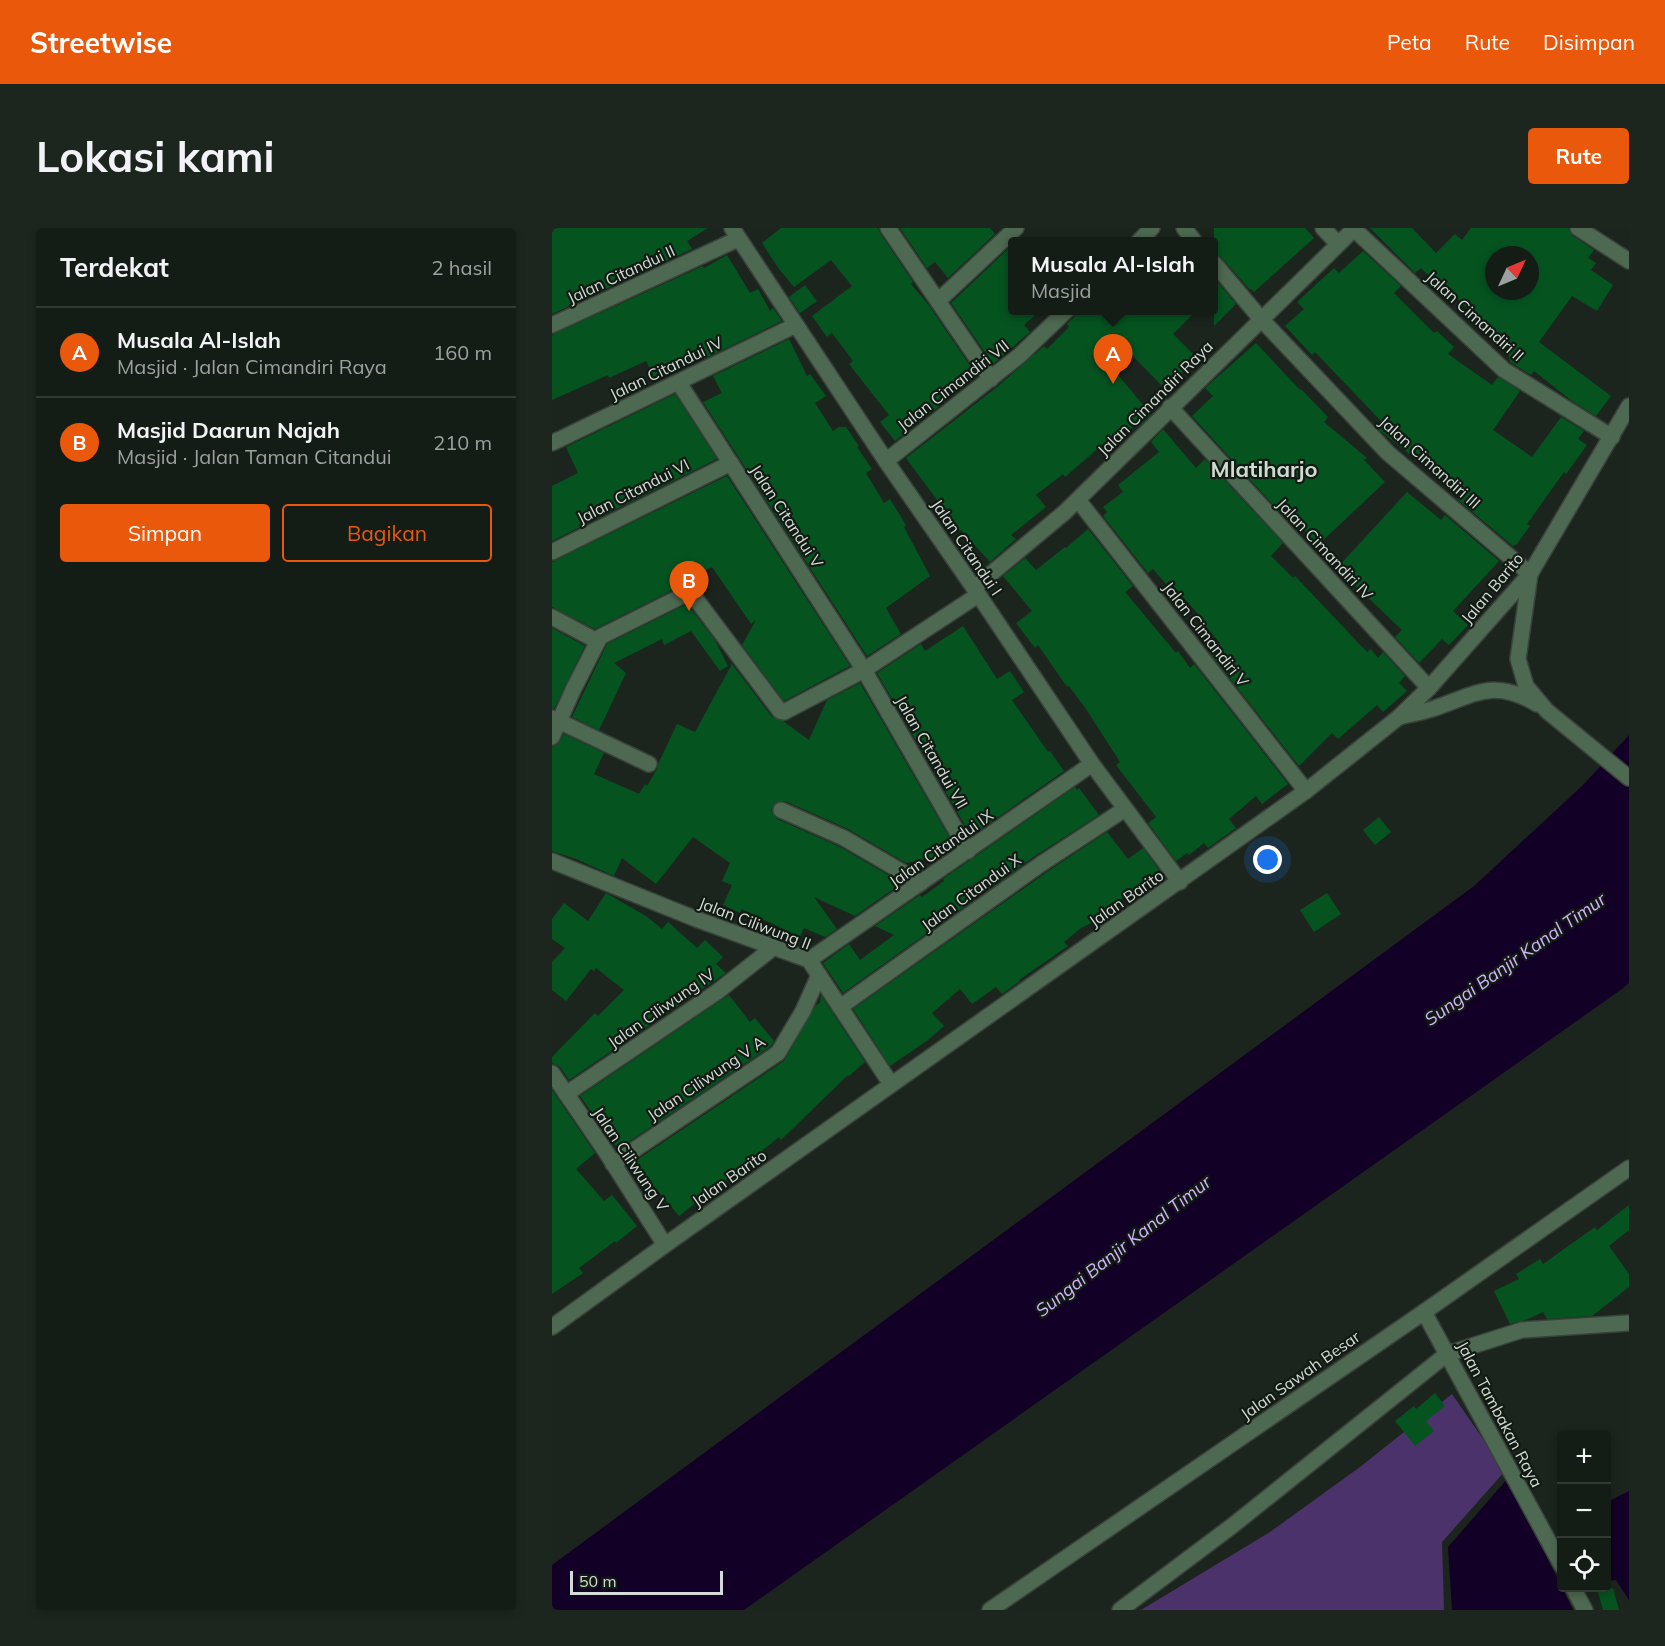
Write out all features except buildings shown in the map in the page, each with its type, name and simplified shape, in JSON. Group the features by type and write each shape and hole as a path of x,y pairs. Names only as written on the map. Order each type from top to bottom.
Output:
{"street":[{"path":"888,228 991,379"},
{"path":"938,301 1016,228"},
{"path":"1323,228 1338,244"},
{"name":"Jalan Cimandiri Raya","path":"597,641 607,633 691,593 780,711 787,712 864,670 976,591 1078,500 1354,228"},
{"name":"Jalan Cimandiri II","path":"1354,228 1504,370 1612,437"},
{"path":"1578,228 1629,261"},
{"name":"Jalan Citandui I","path":"735,233 886,461 1092,764 1179,882"},
{"name":"Jalan Citandui II","path":"552,325 735,233"},
{"name":"Jalan Cimandiri III","path":"1218,268 1261,319 1388,453 1530,574"},
{"name":"Jalan Cimandiri VII","path":"886,461 1019,356 1062,315"},
{"name":"Jalan Citandui IV","path":"552,443 796,325"},
{"name":"Jalan Citandui V","path":"679,383 864,670"},
{"name":"Jalan Barito","path":"553,1323 1179,882 1306,791 1399,717 1429,688 1530,574 1629,406"},
{"name":"Jalan Cimandiri IV","path":"1170,407 1429,688"},
{"name":"Jalan Citandui VI","path":"552,552 731,463"},
{"name":"Jalan Cimandiri V","path":"1078,500 1306,791"},
{"path":"1530,574 1518,659 1526,686 1547,711"},
{"path":"552,617 597,641 555,719 552,737"},
{"name":"Jalan Citandui VII","path":"864,670 968,851"},
{"path":"1399,717 1434,709 1470,694 1502,690 1523,696 1547,711 1629,778"},
{"path":"555,719 649,764"},
{"name":"Jalan Citandui IX","path":"809,960 1092,764"},
{"name":"Jalan Citandui X","path":"840,1007 1041,864 1125,809"},
{"path":"781,810 844,838 921,884"},
{"name":"Jalan Ciliwung II","path":"552,861 696,919 809,960 891,1084"},
{"name":"Jalan Ciliwung IV","path":"566,1094 717,992 774,947"},
{"name":"Jalan Ciliwung V A","path":"613,1164 778,1053 803,1011 819,975"},
{"name":"Jalan Ciliwung V","path":"552,1073 665,1245"},
{"name":"Jalan Sawah Besar","path":"990,1610 1424,1312 1629,1168"},
{"name":"Jalan Tambakan Raya","path":"1424,1312 1557,1557"},
{"path":"1120,1610 1232,1526 1447,1354 1522,1330 1629,1323"},
{"path":"1576,1592 1585,1610"}],"shaded area":[{"path":"1452,1394 1505,1471 1442,1542 1444,1610 1141,1610 1270,1532 1360,1467"}],"water":[{"name":"Sungai Banjir Kanal Timur","path":"1629,735 1629,983 1622,989 744,1610 552,1610 552,1565 1474,886 1582,786"},
{"path":"1508,1478 1557,1578 1557,1592 1564,1592 1573,1610 1452,1610 1448,1547"},
{"path":"1629,1491 1629,1600 1616,1580 1611,1580 1611,1500"}],"place":[{"name":"Musala Al-Islah","path":"1113,384"},
{"name":"Masjid Daarun Najah","path":"689,611"}],"district":[{"name":"Mlatiharjo","path":"1264,469"}]}
